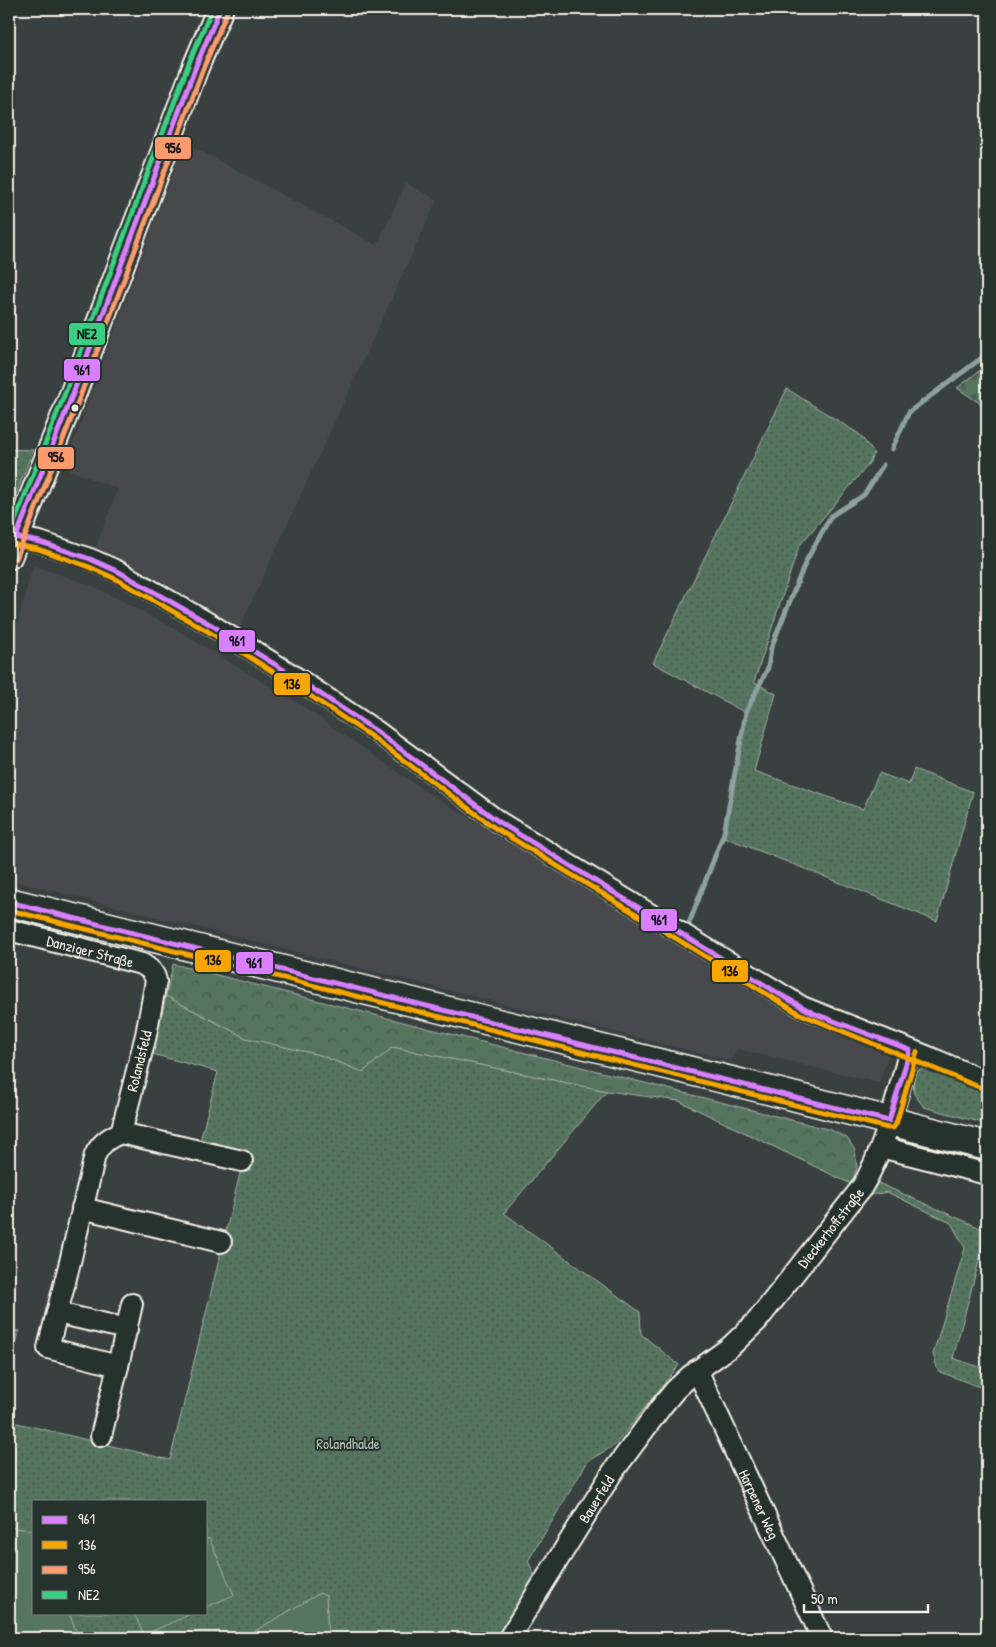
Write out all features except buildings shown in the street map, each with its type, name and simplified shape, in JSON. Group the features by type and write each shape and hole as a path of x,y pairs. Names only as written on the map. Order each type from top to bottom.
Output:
{"main road":[{"name":"Danziger Straße","path":"9,902 982,1145"}],"street":[{"path":"220,9 196,66 74,391 11,543 56,547 119,572 213,626 292,675 376,731 499,822 781,995 813,1013 987,1082"},
{"name":"Danziger Straße","path":"9,930 142,964 154,974 156,989"},
{"name":"Rolandsfeld","path":"121,1133 156,989"},
{"name":"Dieckerhoffstraße","path":"697,1370 730,1347 757,1322 862,1187 870,1174 881,1147 910,1050"},
{"path":"118,1366 48,1348 95,1155 99,1146 106,1140 121,1133 242,1161"},
{"path":"881,1147 987,1174"},
{"path":"82,1208 221,1242"},
{"path":"101,1436 132,1304"},
{"path":"57,1313 126,1329"},
{"name":"Bauerfeld","path":"509,1638 612,1473 670,1396 697,1370"},
{"name":"Harpener Weg","path":"697,1370 822,1638"}],"shaded area":[{"path":"184,142 377,245 406,183 437,200 240,627 144,571 96,547 118,489 64,468"},
{"path":"33,565 95,587 175,629 301,705 424,790 800,1021 889,1054 879,1083 737,1049 731,1061 9,880 9,654"}],"green space":[{"path":"987,365 987,408 957,388"},
{"path":"787,389 859,434 874,453 869,464 799,546 754,682 776,694 754,771 863,809 879,773 909,784 914,769 973,792 937,921 724,837 746,713 653,663"},
{"path":"9,449 33,450 13,502 9,506"},
{"path":"173,964 831,1130 847,1138 855,1150 857,1168 851,1184 679,1101 607,1091 393,1047 363,1072 320,1055 246,1038 166,996"},
{"name":"Rolandhalde","path":"166,996 246,1038 320,1055 363,1072 393,1047 607,1091 504,1213 640,1312 641,1334 679,1365 615,1445 588,1461 528,1561 535,1576 496,1638 328,1638 326,1596 320,1594 243,1638 79,1638 69,1614 208,1614 208,1500 32,1500 32,1531 9,1527 9,1421 170,1460 244,1157 199,1145 218,1072 152,1054"},
{"path":"924,1068 987,1094 987,1124 924,1107 914,1094 913,1072"},
{"path":"876,1182 987,1231 953,1358 987,1370 987,1390 938,1371 933,1354 965,1248 951,1223 887,1192 867,1196"},
{"path":"9,1329 19,1331 9,1375"},
{"path":"9,1527 32,1531 32,1614 69,1614 79,1638 9,1638"},
{"path":"208,1538 234,1595 208,1606"},
{"path":"320,1593 326,1596 328,1638 243,1638"},
{"path":"134,1614 191,1614 144,1635"}],"waterway":[{"path":"892,449 909,412 987,354"},
{"path":"688,926 724,833 746,712 768,668 771,648 806,561 831,516 864,495 883,465"}],"transit line":[{"name":"NE2","path":"9,536 67,388 189,63 212,9"},
{"name":"961","path":"16,537 74,391 196,66 220,9"},
{"name":"956","path":"16,559 81,394 203,69 227,12"},
{"name":"961","path":"9,536 40,542 90,559 119,572 213,626 292,675 376,731 499,822 781,995 813,1013 910,1050 889,1121 9,902"},
{"name":"136","path":"9,544 38,549 87,566 116,579 209,632 288,681 372,737 495,828 798,1013 984,1089"},
{"name":"136","path":"9,910 888,1128 893,1128 896,1124 917,1052"}]}
